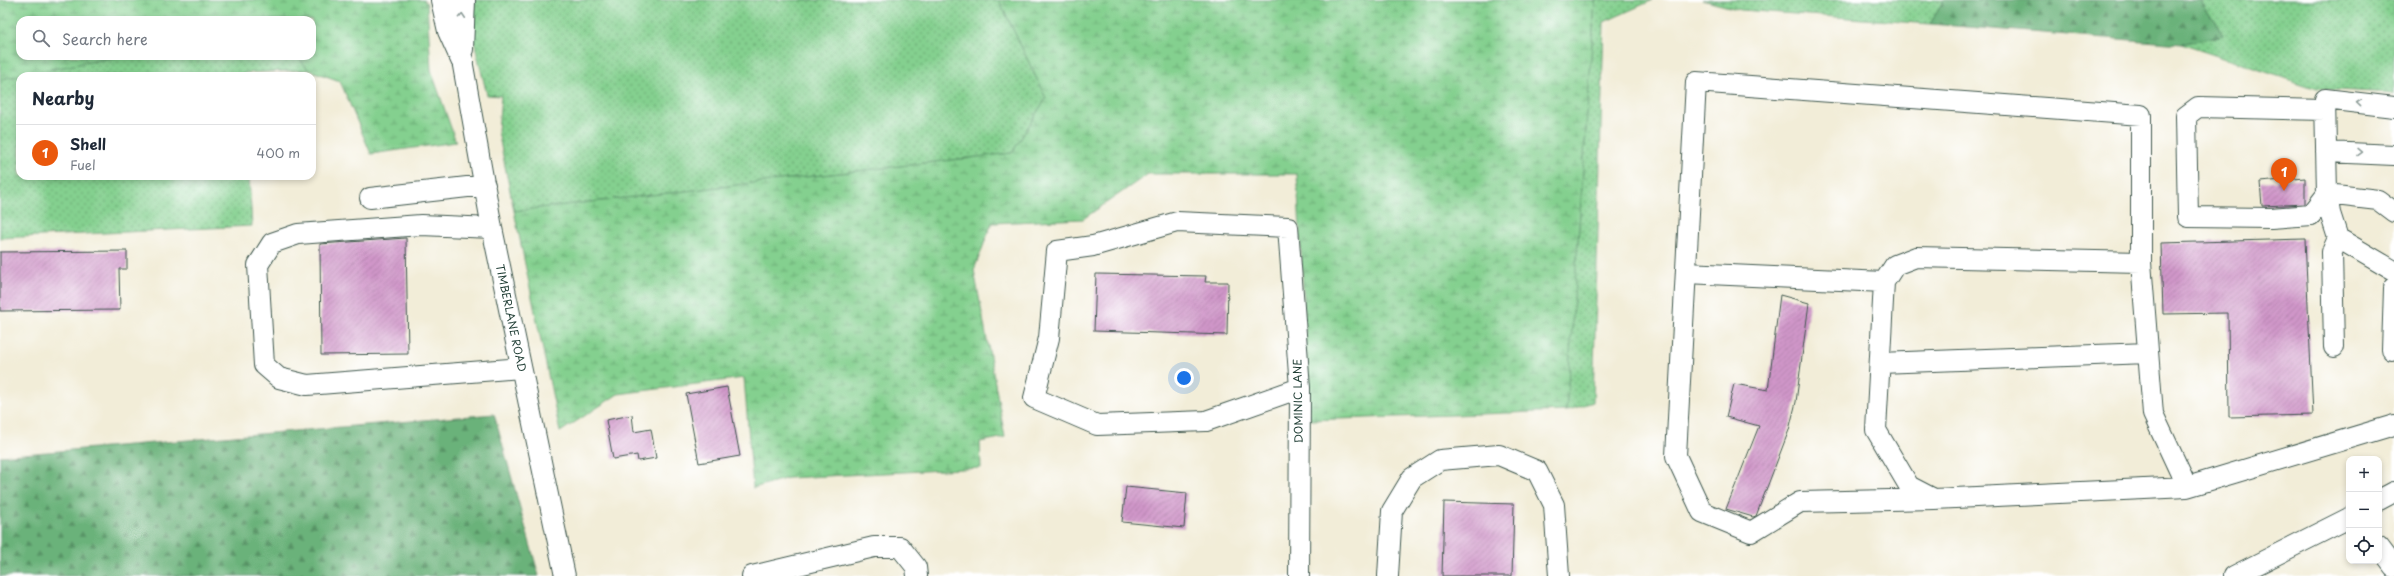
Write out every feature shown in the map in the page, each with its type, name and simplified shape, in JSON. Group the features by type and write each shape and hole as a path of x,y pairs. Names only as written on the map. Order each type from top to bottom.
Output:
{"highway":[{"path":"442,0 449,31 462,60"},
{"path":"462,60 462,14 464,0"}],"street":[{"name":"TIMBERLANE ROAD","path":"462,60 492,228 565,576"},
{"path":"2187,487 2153,414 2141,262 2142,115 1696,82 1676,456 1702,512 1751,532 1800,502 1934,499 2187,487 2394,425"},
{"path":"2327,194 2311,215 2271,218 2188,217 2186,116 2198,107 2325,104 2394,107"},
{"path":"2325,104 2327,194 2330,213 2338,238 2332,252 2334,347"},
{"path":"2326,152 2394,155"},
{"path":"370,198 485,185"},
{"path":"2327,194 2378,200 2394,212"},
{"name":"DOMINIC LANE","path":"1299,576 1300,388 1288,227 1177,222 1093,246 1057,251 1049,338 1034,398 1097,424 1206,421 1300,388"},
{"path":"492,228 406,226 298,234 272,243 258,265 264,365 279,378 306,385 521,368"},
{"path":"2338,238 2394,271"},
{"path":"1934,499 1909,486 1876,430 1884,282 1895,265 1916,257 2141,262"},
{"path":"1686,273 1884,282"},
{"path":"2392,350 2394,288"},
{"path":"1880,362 2148,353"},
{"path":"1388,576 1392,511 1412,478 1440,460 1499,455 1537,471 1554,505 1559,576"},
{"path":"2382,498 2394,492"},
{"path":"2234,576 2346,520"},
{"path":"760,575 874,547 900,547 916,567 917,576"},
{"path":"2382,551 2394,567"}],"green space":[{"path":"0,0 424,0 427,4 431,70 456,142 371,154 340,81 309,70 300,60 316,60 316,16 16,16 16,60 99,60 37,72 16,72 16,76 0,79"},
{"path":"475,0 999,0 1046,98 1012,153 514,211 498,131 501,96 487,95 472,33"},
{"path":"999,0 1595,0 1566,411 1310,420 1297,174 1148,174 1083,219 992,223 974,270 1005,437 980,442 981,468 788,478 753,488 744,378 618,394 560,432 514,211 1012,153 1046,98"},
{"path":"1595,0 1653,0 1604,22 1593,402 1566,411"},
{"path":"1702,0 1942,0 1942,4 1930,24 1741,10"},
{"path":"1942,0 2200,0 2223,35 2181,44 1930,24 1942,4"},
{"path":"2200,0 2394,0 2394,93 2317,89 2181,44 2223,35"},
{"path":"99,60 300,60 309,70 266,72 37,72"},
{"path":"16,76 16,180 249,180 252,226 0,238 0,79"},
{"path":"494,414 539,576 0,576 0,456"}],"building":[{"path":"2305,178 2305,204 2262,206 2260,182"},
{"path":"406,238 408,354 321,355 320,244"},
{"path":"2305,239 2313,415 2229,417 2228,313 2163,314 2161,243"},
{"path":"127,251 127,269 119,269 120,310 0,311 0,252"},
{"path":"1096,274 1206,276 1205,282 1228,282 1227,335 1094,331"},
{"path":"1780,295 1809,303 1796,402 1789,430 1756,516 1753,517 1726,509 1759,426 1726,417 1734,384 1768,390"},
{"path":"727,387 740,456 699,463 686,394"},
{"path":"632,415 634,432 651,429 656,458 638,461 637,455 613,459 606,420"},
{"path":"1126,487 1187,493 1184,528 1122,522"},
{"path":"1444,502 1514,504 1512,576 1442,576"}],"place":[{"name":"Shell","path":"2284,191"}]}
